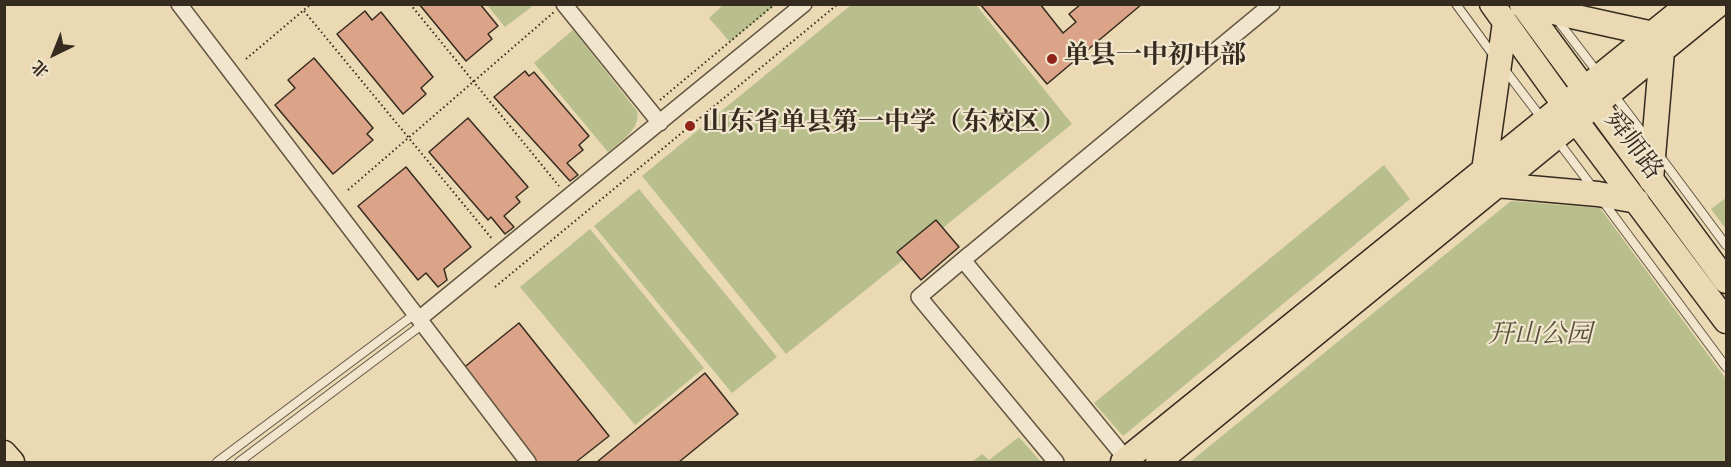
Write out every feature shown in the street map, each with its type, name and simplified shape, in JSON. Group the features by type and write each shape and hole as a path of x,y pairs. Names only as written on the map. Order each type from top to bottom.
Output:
{"main road":[{"path":"1651,180 1657,43 1689,4"},
{"path":"1125,461 1490,178 1657,43 1719,4"},
{"path":"1158,462 1490,178 1500,64 1523,9 1657,43"},
{"name":"舜师路","path":"1523,9 1726,281"},
{"name":"舜师路","path":"1523,9 1570,113 1726,321"},
{"path":"1490,178 1636,201"},
{"path":"4,453 12,462"}],"street":[{"path":"179,4 528,462"},
{"path":"419,319 804,4"},
{"path":"1056,462 919,297 1272,4"},
{"path":"560,7 660,123"},
{"path":"970,254 963,260 1125,461"}],"lane":[{"path":"1456,4 1726,367"},
{"path":"1523,9 1653,147 1726,245"},
{"path":"217,462 419,319"},
{"path":"239,462 419,319"}],"path":[{"path":"246,59 311,4"},
{"path":"410,4 569,197"},
{"path":"657,102 775,4"},
{"path":"495,287 838,4"},
{"path":"348,190 560,7"},
{"path":"304,11 502,251"}],"green space":[{"path":"487,5 534,5 505,27"},
{"path":"719,5 775,5 730,42 709,18 721,7"},
{"path":"851,5 976,5 1072,124 786,354 642,176"},
{"path":"573,30 637,111 633,129 608,152 534,63"},
{"path":"1384,165 1410,199 1123,436 1094,403"},
{"path":"639,189 777,357 732,393 594,226"},
{"path":"1726,198 1726,229 1711,209"},
{"name":"幵山公园","path":"1511,201 1600,208 1726,379 1726,462 1190,462"},
{"path":"590,229 704,368 635,425 520,287"},
{"path":"1019,437 1041,462 972,462 982,454 989,460"}],"building":[{"path":"419,4 480,4 498,26 488,34 492,39 466,61"},
{"name":"单县一中初中部","path":"980,4 1040,4 1063,33 1076,22 1069,14 1081,4 1142,4 1047,84"},
{"path":"365,11 372,20 381,12 433,77 421,88 426,94 403,114 337,34"},
{"path":"314,58 373,128 367,134 373,140 333,174 275,105 295,88 288,80"},
{"path":"525,71 529,76 534,72 589,136 579,145 583,150 567,163 578,175 570,181 494,97"},
{"path":"468,118 528,187 516,197 520,202 504,216 514,227 505,234 491,217 488,220 429,152"},
{"path":"406,167 471,247 444,269 447,280 438,287 426,273 418,280 358,206"},
{"path":"936,220 959,247 921,280 897,252"},
{"path":"519,323 609,436 576,462 536,462 462,369"},
{"path":"705,373 738,414 679,462 597,462"}],"place":[{"name":"单县一中初中部","path":"1052,59"},
{"name":"山东省单县第一中学（东校区）","path":"690,126"}]}
